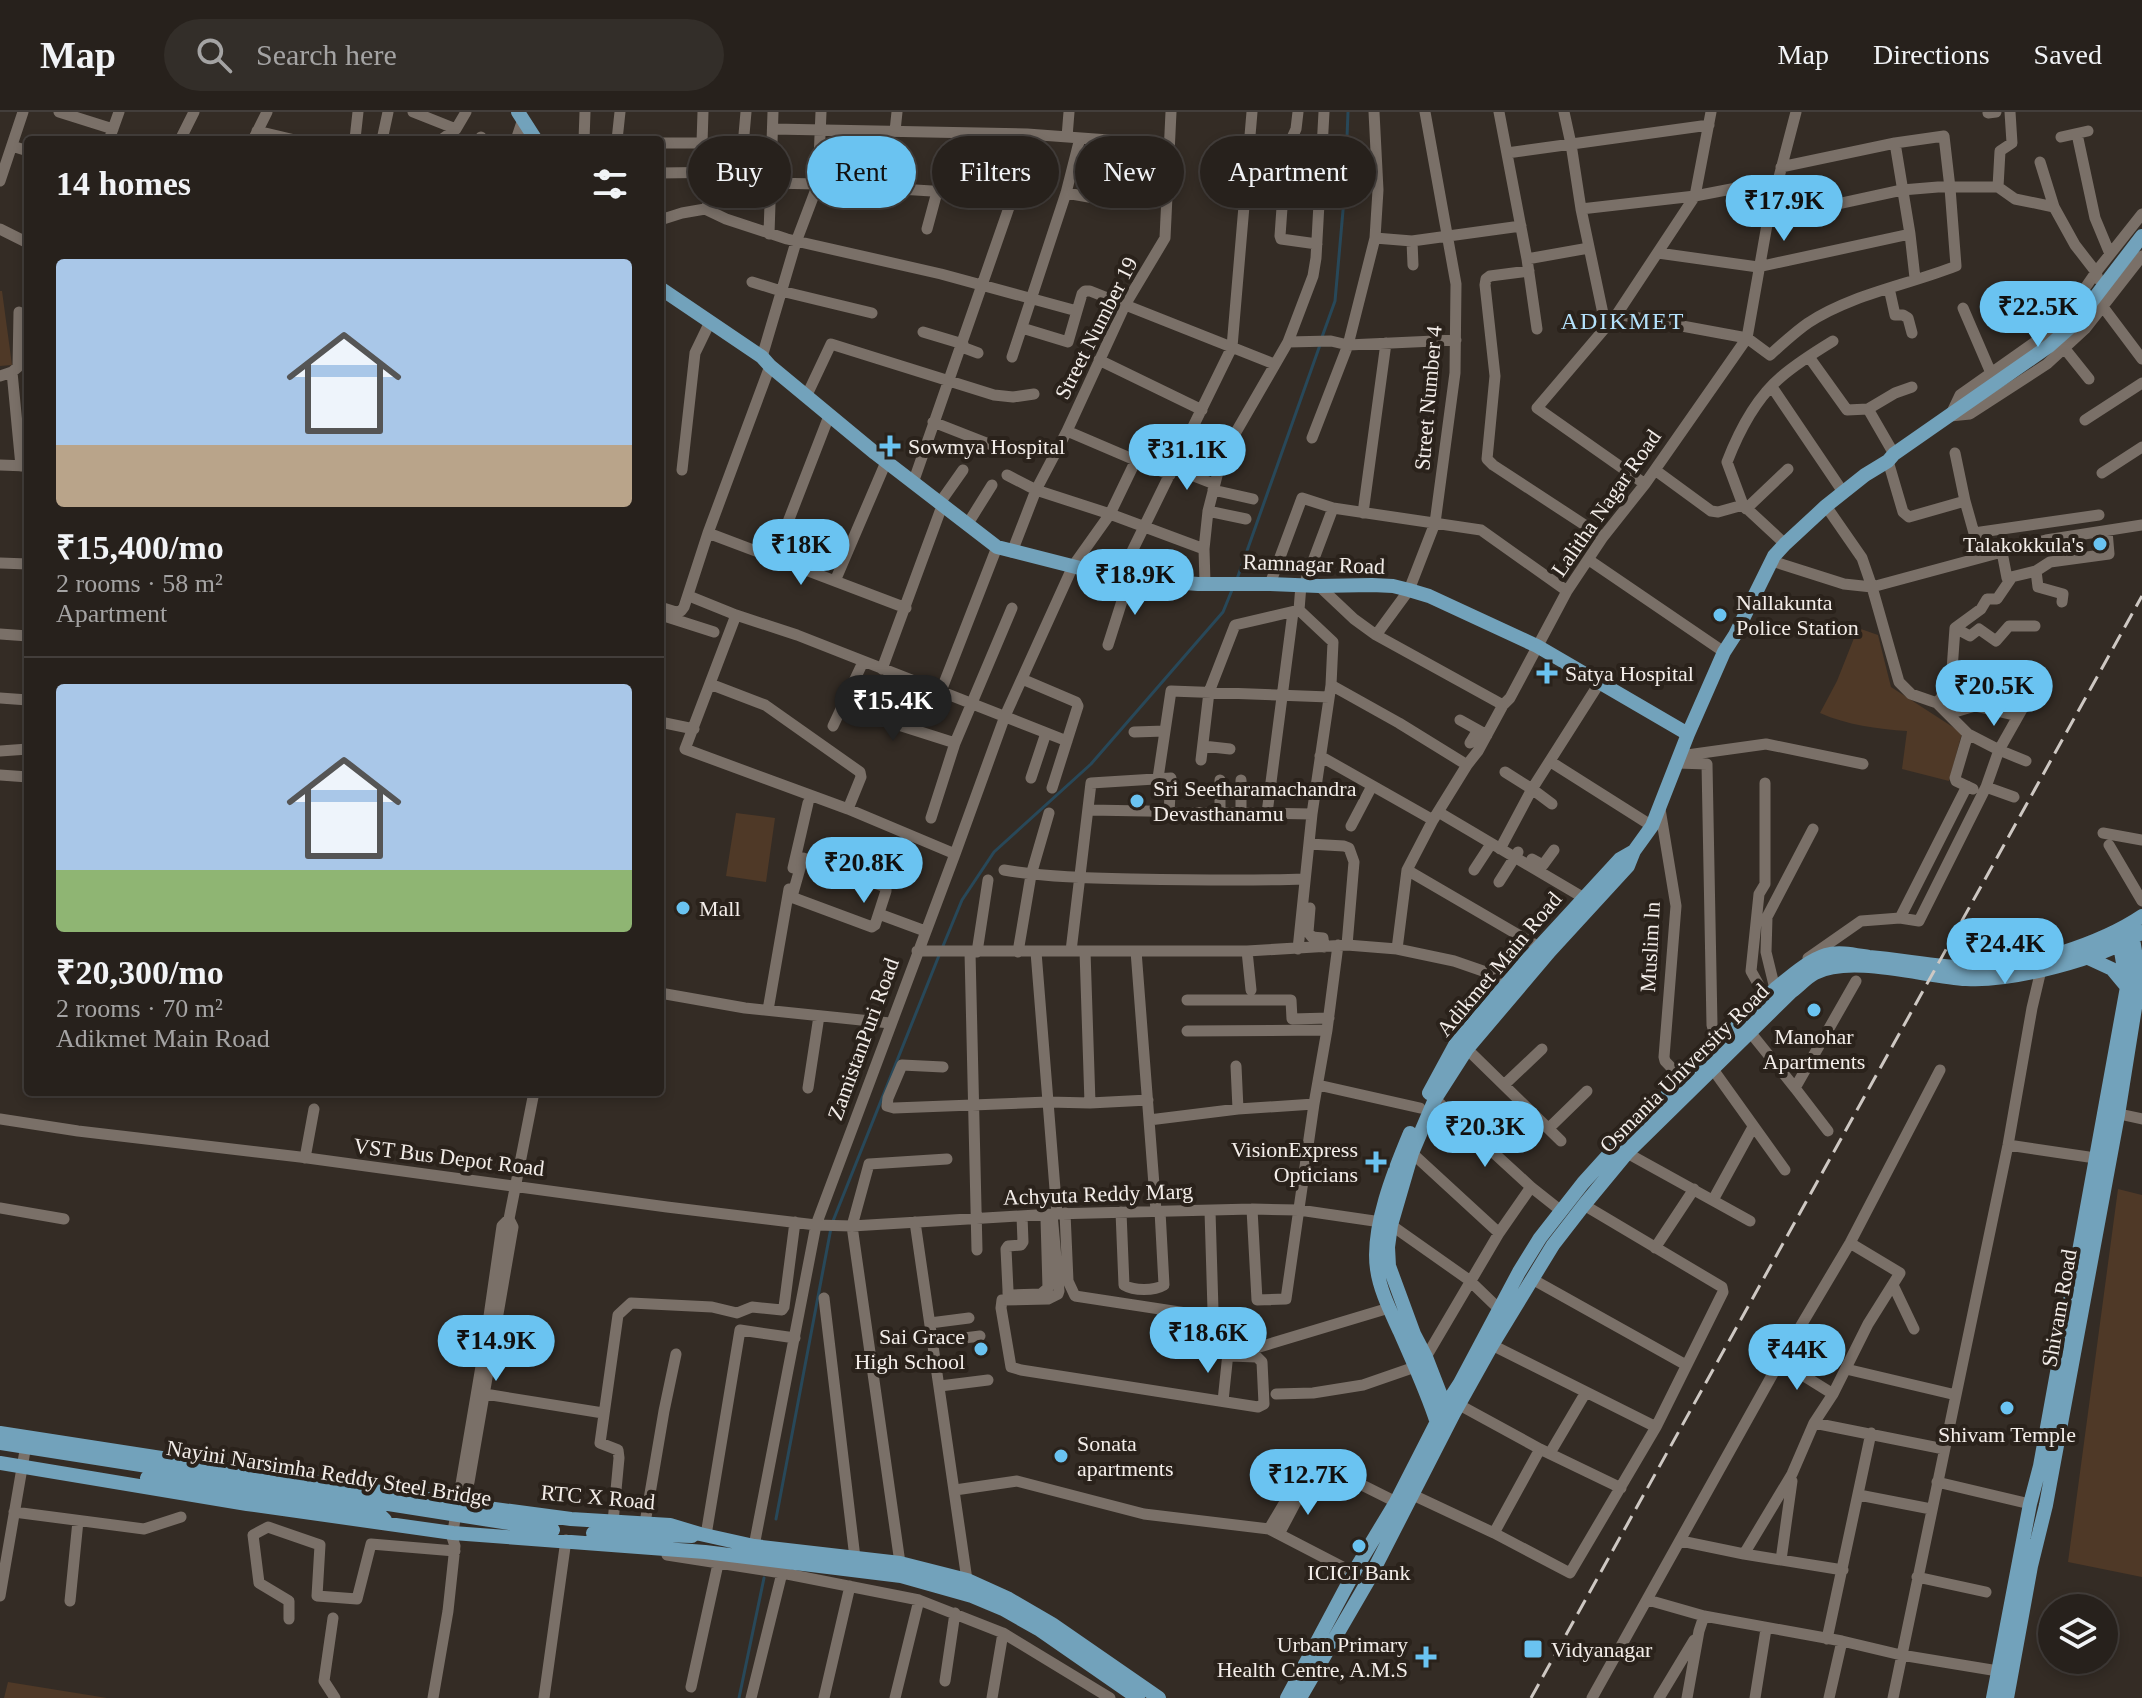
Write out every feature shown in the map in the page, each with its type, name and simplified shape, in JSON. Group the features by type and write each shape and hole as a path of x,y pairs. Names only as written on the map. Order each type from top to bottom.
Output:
{"main road":[{"path":"521,116 534,136"},
{"name":"Adikmet Main Road","path":"1420,1362 1407,1349 1389,1308 1377,1268 1377,1248 1435,1099 1467,1049 1550,951 1628,866 1634,851 1652,826 1724,652 1772,561 1785,544 1843,492 2049,346 2076,322 2142,236"},
{"name":"Ramnagar Road","path":"664,291 766,361 886,462 997,547 1124,579 1308,586 1383,585 1409,590 1429,596 1537,646 1688,734"},
{"name":"Adikmet Main Road","path":"1420,1362 1414,1334 1392,1277 1386,1224 1399,1159 1420,1108 1455,1045 1509,980 1620,859 1634,851"},
{"name":"Osmania University Road","path":"1287,1698 1354,1573 1452,1406 1553,1245 1627,1153 1827,955 1975,968 2033,968 2086,957 2131,931"},
{"name":"Osmania University Road","path":"2033,968 2086,944 2131,931"},
{"name":"Shivam Road","path":"1993,1698 2136,988 2131,931"},
{"path":"2086,957 2112,969 2136,988"},
{"name":"Osmania University Road","path":"1452,1406 1460,1383 1499,1309 1560,1210 1621,1141 1770,994 1797,971 1813,968"},
{"name":"Shivam Road","path":"2007,1698 2031,1566 2046,1505 2102,1158"},
{"path":"1420,1362 1452,1406"},
{"path":"1420,1362 1441,1426"},
{"path":"1436,1385 1460,1383"},
{"name":"Osmania University Road","path":"1300,1698 1368,1581 1413,1495 1441,1426"},
{"name":"RTC X Road","path":"0,1433 462,1505 613,1522 670,1525 754,1546 900,1563 967,1580 1138,1698"},
{"name":"Nayini Narsimha Reddy Steel Bridge","path":"0,1443 544,1529 681,1537 703,1534"},
{"name":"Nayini Narsimha Reddy Steel Bridge","path":"0,1456 362,1511"},
{"name":"RTC X Road","path":"0,1463 390,1525 456,1541 566,1540 657,1547 901,1576 1006,1604 1052,1624 1159,1698"},
{"name":"RTC X Road","path":"362,1511 379,1514 390,1525"}],"street":[{"path":"0,181 23,112"},
{"path":"59,112 111,135 119,112"},
{"path":"182,136 194,112"},
{"path":"255,136 267,112"},
{"path":"355,136 358,112"},
{"path":"383,136 388,112"},
{"path":"413,112 456,129"},
{"path":"448,136 456,129 466,112"},
{"path":"584,136 585,112"},
{"path":"617,136 620,112"},
{"path":"664,143 702,143 703,112"},
{"path":"744,136 746,112"},
{"path":"773,112 773,136"},
{"path":"821,112 821,136"},
{"path":"895,131 897,112"},
{"path":"1067,137 1069,112"},
{"name":"Street Number 19","path":"1012,552 1036,490 1125,305 1165,238 1171,112"},
{"path":"1108,645 1124,579 1145,528 1232,347 1252,112"},
{"path":"1298,112 1296,129 1286,151 1280,236 1281,239 1317,244"},
{"path":"1205,583 1204,549 1214,487 1232,439 1288,342 1313,276 1324,112"},
{"path":"1312,438 1348,345 1375,238 1378,190 1374,112"},
{"name":"Street Number 4","path":"1376,635 1409,590 1435,523 1455,373 1456,284 1425,112"},
{"path":"1499,112 1537,329"},
{"path":"1564,112 1606,328"},
{"path":"1645,484 1537,408 1617,314 1695,196 1711,112"},
{"name":"Lalitha Nagar Road","path":"1397,949 1407,870 1482,733 1510,698 1567,591 1603,537 1645,484 1747,338 1768,219 1796,112"},
{"path":"1988,113 1996,112"},
{"path":"1998,187 2000,151 2012,143 2010,112"},
{"path":"517,136 521,116"},
{"path":"1507,153 1709,125"},
{"path":"773,129 1075,138"},
{"path":"2061,137 2082,133 2095,218 2110,254"},
{"path":"1581,209 1695,196 1895,143 1944,136 1956,266 1915,278 1836,309 1808,323 1770,355 1747,338 1617,314"},
{"path":"1895,143 1915,278"},
{"path":"12,146 24,150"},
{"path":"1012,357 1075,158"},
{"path":"2040,162 2060,229 2096,272 2103,307 2142,359"},
{"path":"664,173 688,173"},
{"path":"1768,219 1902,190 1998,187 2015,199 2054,207"},
{"path":"1066,193 1075,195"},
{"path":"769,234 770,208"},
{"path":"664,608 681,611 689,596 766,361 781,291 809,208"},
{"path":"927,229 933,208"},
{"path":"913,483 1009,208"},
{"path":"664,219 705,209 796,242 941,274 1077,311"},
{"path":"1950,416 1960,395 2049,332 2070,310 2142,214"},
{"path":"1375,238 1412,241 1521,226"},
{"path":"0,229 24,241"},
{"path":"1658,253 1758,267 1910,234"},
{"path":"1412,241 1413,265"},
{"path":"1589,248 1486,279 1495,376 1487,459 1603,537"},
{"path":"1950,416 1970,414 2038,371 2065,349 2085,329 2142,256"},
{"path":"752,282 872,313"},
{"path":"1889,288 1895,315 1908,318 1912,333"},
{"path":"1022,328 1068,342 1082,294 1090,291 1274,364"},
{"path":"1963,308 1991,373"},
{"path":"0,465 24,466 15,371 23,328 19,312"},
{"path":"682,470 695,353 710,322"},
{"path":"923,332 978,353"},
{"path":"1288,342 1331,341 1348,345 1456,340"},
{"path":"1785,544 1745,507 1727,462 1750,414 1772,387 1833,341"},
{"path":"1363,513 1386,343"},
{"path":"806,397 831,344 1004,397 1034,394"},
{"path":"2065,349 2089,379"},
{"path":"1809,357 1847,410 1868,409 1912,387"},
{"path":"1099,360 1202,410"},
{"path":"2085,420 2142,383"},
{"path":"1772,387 1843,492"},
{"path":"1868,409 1891,457 1903,512 1909,517 1965,501"},
{"path":"774,558 829,416"},
{"path":"933,422 1007,451"},
{"path":"1067,431 1136,460 1253,499"},
{"path":"2102,473 2142,447"},
{"path":"1955,453 1974,533 2099,515"},
{"name":"ZamistanPuri Road","path":"754,1546 819,1225 890,1023 923,951 925,931 1005,716 1073,566 1110,514 1136,460"},
{"path":"835,581 886,462"},
{"path":"1655,470 1711,511 1718,512 1745,507 1788,469"},
{"path":"882,669 941,505 963,470"},
{"path":"1007,475 1036,490 1204,549"},
{"path":"967,525 992,485"},
{"path":"1263,584 1300,500 1305,499 1333,508 1481,530 1567,591"},
{"path":"1826,506 1862,558 1899,682 1911,694 1937,703 1968,734 2026,761"},
{"path":"1267,813 1296,611 1308,586 1333,508"},
{"path":"1208,511 1246,519"},
{"path":"1772,561 1844,584 1872,587 2046,540 2142,525"},
{"path":"2002,552 2007,578 2036,571 2050,562 2109,554 2107,531"},
{"path":"708,533 906,608"},
{"path":"2046,540 2050,562"},
{"path":"941,691 997,547"},
{"path":"1589,560 1724,652"},
{"path":"0,563 24,564"},
{"path":"2036,571 2038,587 2063,594 2062,602"},
{"path":"1937,703 1951,684 1955,628 1981,609 1984,601 1997,599 2012,577"},
{"path":"1308,586 1376,635 1503,705"},
{"path":"689,596 1067,741"},
{"path":"931,818 955,743 1012,608"},
{"path":"1296,611 1333,642 1330,691 1312,814 1308,929 1312,937 1323,938 1324,947"},
{"path":"1201,760 1209,692 1235,625 1296,611"},
{"path":"664,615 714,632"},
{"path":"736,615 686,750 848,809 955,854"},
{"path":"1955,628 1970,636 1979,629 1996,641 2009,626 2035,626"},
{"path":"0,634 24,636"},
{"path":"833,726 863,662"},
{"path":"1022,679 1076,702 1078,706 1052,788"},
{"path":"1474,870 1495,846 1600,682"},
{"path":"710,684 765,705 860,772 861,777 848,809"},
{"path":"1158,778 1171,691 1283,695 1330,691 1399,723 1467,765"},
{"path":"0,698 24,700"},
{"path":"1797,971 1810,956 1861,921 1900,918 1919,921 1984,790 1999,750 2025,704"},
{"path":"1948,714 1975,706 2018,716"},
{"path":"842,707 955,743"},
{"path":"1460,720 1482,733 1470,743"},
{"path":"664,723 694,729"},
{"path":"1134,732 1165,731"},
{"path":"1031,778 1046,733"},
{"path":"1968,734 1956,781 2014,797"},
{"path":"1679,760 1766,744 1863,764"},
{"path":"1203,746 1230,749"},
{"path":"0,751 24,749"},
{"path":"1320,756 1372,786 1515,857 1545,864 1554,850"},
{"path":"1679,760 1707,764 1712,1025 1718,1046"},
{"path":"1551,762 1652,826"},
{"path":"1505,772 1552,804"},
{"path":"0,775 24,777"},
{"path":"1071,951 1091,783 1171,778 1169,812"},
{"path":"1220,780 1220,808"},
{"path":"1241,780 1241,808"},
{"path":"1765,783 1765,884 1759,894 1751,971 1770,994"},
{"path":"1351,826 1372,786"},
{"path":"1900,918 1967,786"},
{"path":"768,1010 808,803"},
{"path":"1089,810 1169,812 1241,808 1267,813 1312,814"},
{"name":"Muslim ln","path":"1660,809 1676,906 1664,1057 1682,1079"},
{"path":"1018,952 1031,875 1049,813"},
{"path":"1770,994 1767,917 1813,829"},
{"path":"2103,833 2142,840"},
{"path":"1298,949 1312,844"},
{"path":"1252,1209 1257,1300 1286,1299 1354,862 1349,848 1312,844"},
{"path":"2109,845 2142,901"},
{"path":"2122,853 2142,887"},
{"path":"1499,882 1515,857"},
{"path":"803,858 886,887 879,914 872,927 794,898 803,858"},
{"path":"1534,861 1584,898"},
{"path":"1004,870 1079,878 1305,879"},
{"path":"1407,870 1539,947"},
{"path":"977,1250 968,952 988,880"},
{"path":"879,914 925,931"},
{"path":"923,951 1247,951 1342,945 1397,949 1454,961 1509,980"},
{"path":"1085,951 1090,1103"},
{"path":"1121,1212 1124,1285 1128,1288 1160,1288 1164,1285 1136,951"},
{"path":"1247,951 1251,990"},
{"path":"1022,1221 1023,1242 1006,1249 1008,1293 1041,1294 1048,1288 1053,1216 1036,952"},
{"path":"1893,1698 2008,1145 2032,1008 2033,968"},
{"path":"1795,1088 1856,981"},
{"path":"664,994 819,1018 890,1023"},
{"path":"1187,1000 1291,1000 1292,1019 1328,1024"},
{"path":"808,1088 819,1018"},
{"path":"1187,1031 1328,1024"},
{"path":"1750,1032 1828,1131"},
{"path":"1467,1049 1561,1141"},
{"path":"1504,1085 1542,1049"},
{"path":"943,1067 902,1065 887,1106 1148,1100"},
{"path":"1236,1066 1238,1109"},
{"path":"1712,1068 1785,1170"},
{"path":"1592,1698 1780,1361 1850,1243 1940,1070"},
{"path":"1318,1085 1420,1108"},
{"path":"1549,1128 1587,1091"},
{"path":"433,1698 502,1226 509,1219 533,1096"},
{"path":"1435,1099 1560,1210"},
{"path":"1149,1120 1314,1104"},
{"path":"305,1158 314,1109"},
{"path":"2112,1112 2142,1119"},
{"name":"VST Bus Depot Road","path":"0,1119 819,1225"},
{"path":"1713,1200 1753,1127"},
{"path":"2008,1145 2102,1158"},
{"path":"1412,1153 1499,1233"},
{"path":"1627,1153 1750,1221"},
{"path":"900,1563 852,1226 869,1164 947,1159"},
{"path":"1276,1394 1313,1393 1363,1385 1420,1362 1469,1280 1531,1187"},
{"path":"1655,1248 1694,1189"},
{"path":"1413,1495 1570,1573 1621,1488 1656,1427 1723,1292 1722,1287 1584,1205"},
{"path":"0,1208 64,1219"},
{"name":"Achyuta Reddy Marg","path":"819,1225 852,1226 975,1218 1022,1221 1121,1212 1252,1209 1299,1210 1386,1224"},
{"path":"1210,1211 1213,1310"},
{"path":"1053,1216 1068,1281 1065,1290 1048,1299 1002,1300 1010,1364 1014,1369 1261,1406 1265,1401 1260,1359 1234,1357 1228,1353"},
{"path":"462,1505 485,1394 513,1227 509,1219"},
{"path":"613,1522 618,1450 600,1443 618,1315 631,1303 712,1307 737,1313 752,1307 782,1310 795,1222"},
{"path":"915,1222 967,1580"},
{"path":"1386,1224 1469,1280 1499,1309"},
{"path":"1744,1554 1792,1474 1814,1423 1833,1394 1868,1324 1900,1273 1850,1243"},
{"path":"1532,1279 1686,1365"},
{"path":"1893,1285 1914,1329"},
{"path":"1065,1290 1075,1296 1228,1322 1230,1330 1223,1401"},
{"path":"824,1298 855,1558"},
{"path":"1256,1348 1389,1308"},
{"path":"930,1323 969,1318"},
{"path":"703,1534 740,1330 795,1338"},
{"path":"933,1342 980,1336"},
{"path":"1492,1345 1656,1427"},
{"path":"645,1523 676,1354"},
{"path":"1780,1361 1833,1394"},
{"path":"1846,1369 1956,1395"},
{"path":"940,1386 988,1380"},
{"path":"1494,1533 1586,1392"},
{"path":"485,1394 603,1413"},
{"path":"1452,1406 1621,1488"},
{"path":"1814,1423 1944,1449"},
{"path":"1827,1639 1871,1433"},
{"path":"0,1596 28,1436"},
{"path":"1274,1532 1305,1468 1312,1465 1320,1464 1396,1502"},
{"path":"1781,1560 1792,1474"},
{"path":"955,1490 1017,1481 1144,1514 1274,1532 1354,1573"},
{"path":"1937,1482 2030,1504"},
{"path":"1274,1532 1306,1483"},
{"path":"1859,1495 1931,1509"},
{"path":"14,1512 144,1529 181,1517"},
{"path":"70,1601 78,1521"},
{"path":"289,1619 289,1601 259,1583 253,1535 268,1527 320,1545 317,1596 357,1599 371,1544 438,1549 456,1541"},
{"path":"544,1698 566,1540"},
{"path":"1681,1541 1843,1570"},
{"path":"657,1547 667,1555 782,1573 919,1600 1003,1633 1110,1698"},
{"path":"691,1687 718,1564"},
{"path":"751,1698 782,1573"},
{"path":"1917,1577 1986,1592"},
{"path":"824,1698 850,1586"},
{"path":"895,1698 919,1600"},
{"path":"1648,1600 1766,1629 1998,1671"},
{"path":"945,1681 955,1613"},
{"path":"1687,1698 1704,1616"},
{"path":"333,1618 324,1681 335,1698"},
{"path":"1755,1698 1766,1629"},
{"path":"1659,1698 1699,1631"},
{"path":"992,1698 1003,1633"},
{"path":"1829,1698 1842,1641"}],"shaded area":[{"path":"0,291 12,365 0,366"},
{"path":"1858,628 1878,635 1891,687 1962,733 1949,781 1902,769 1907,731 1862,726 1820,713 1837,681"},
{"path":"736,813 775,818 766,882 726,876"},
{"path":"2118,1189 2142,1195 2142,1577 2068,1562"},
{"path":"8,1682 107,1698 4,1698"}],"waterway":[{"path":"1322,337 1335,301 1348,112"},
{"path":"1237,579 1320,345"},
{"path":"943,946 962,900 994,852 1091,764 1223,612 1232,590"},
{"path":"833,1221 940,953"},
{"path":"776,1519 831,1228"},
{"path":"739,1698 764,1578"}],"railway":[{"path":"1531,1698 2142,596"}],"place":[{"name":"Sowmya Hospital","path":"890,446"},
{"name":"Talakokkula's","path":"2100,544"},
{"name":"Nallakunta Police Station","path":"1720,615"},
{"name":"Satya Hospital","path":"1547,673"},
{"name":"Sri Seetharamachandra Devasthanamu","path":"1137,801"},
{"name":"Mall","path":"683,908"},
{"name":"Manohar Apartments","path":"1814,1010"},
{"name":"VisionExpress Opticians","path":"1376,1162"},
{"name":"Sai Grace High School","path":"981,1349"},
{"name":"Shivam Temple","path":"2007,1408"},
{"name":"Sonata apartments","path":"1061,1456"},
{"name":"ICICI Bank","path":"1359,1546"},
{"name":"Vidyanagar","path":"1533,1649"},
{"name":"Urban Primary Health Centre, A.M.S","path":"1426,1657"}],"district":[{"name":"ADIKMET","path":"1623,321"}]}
